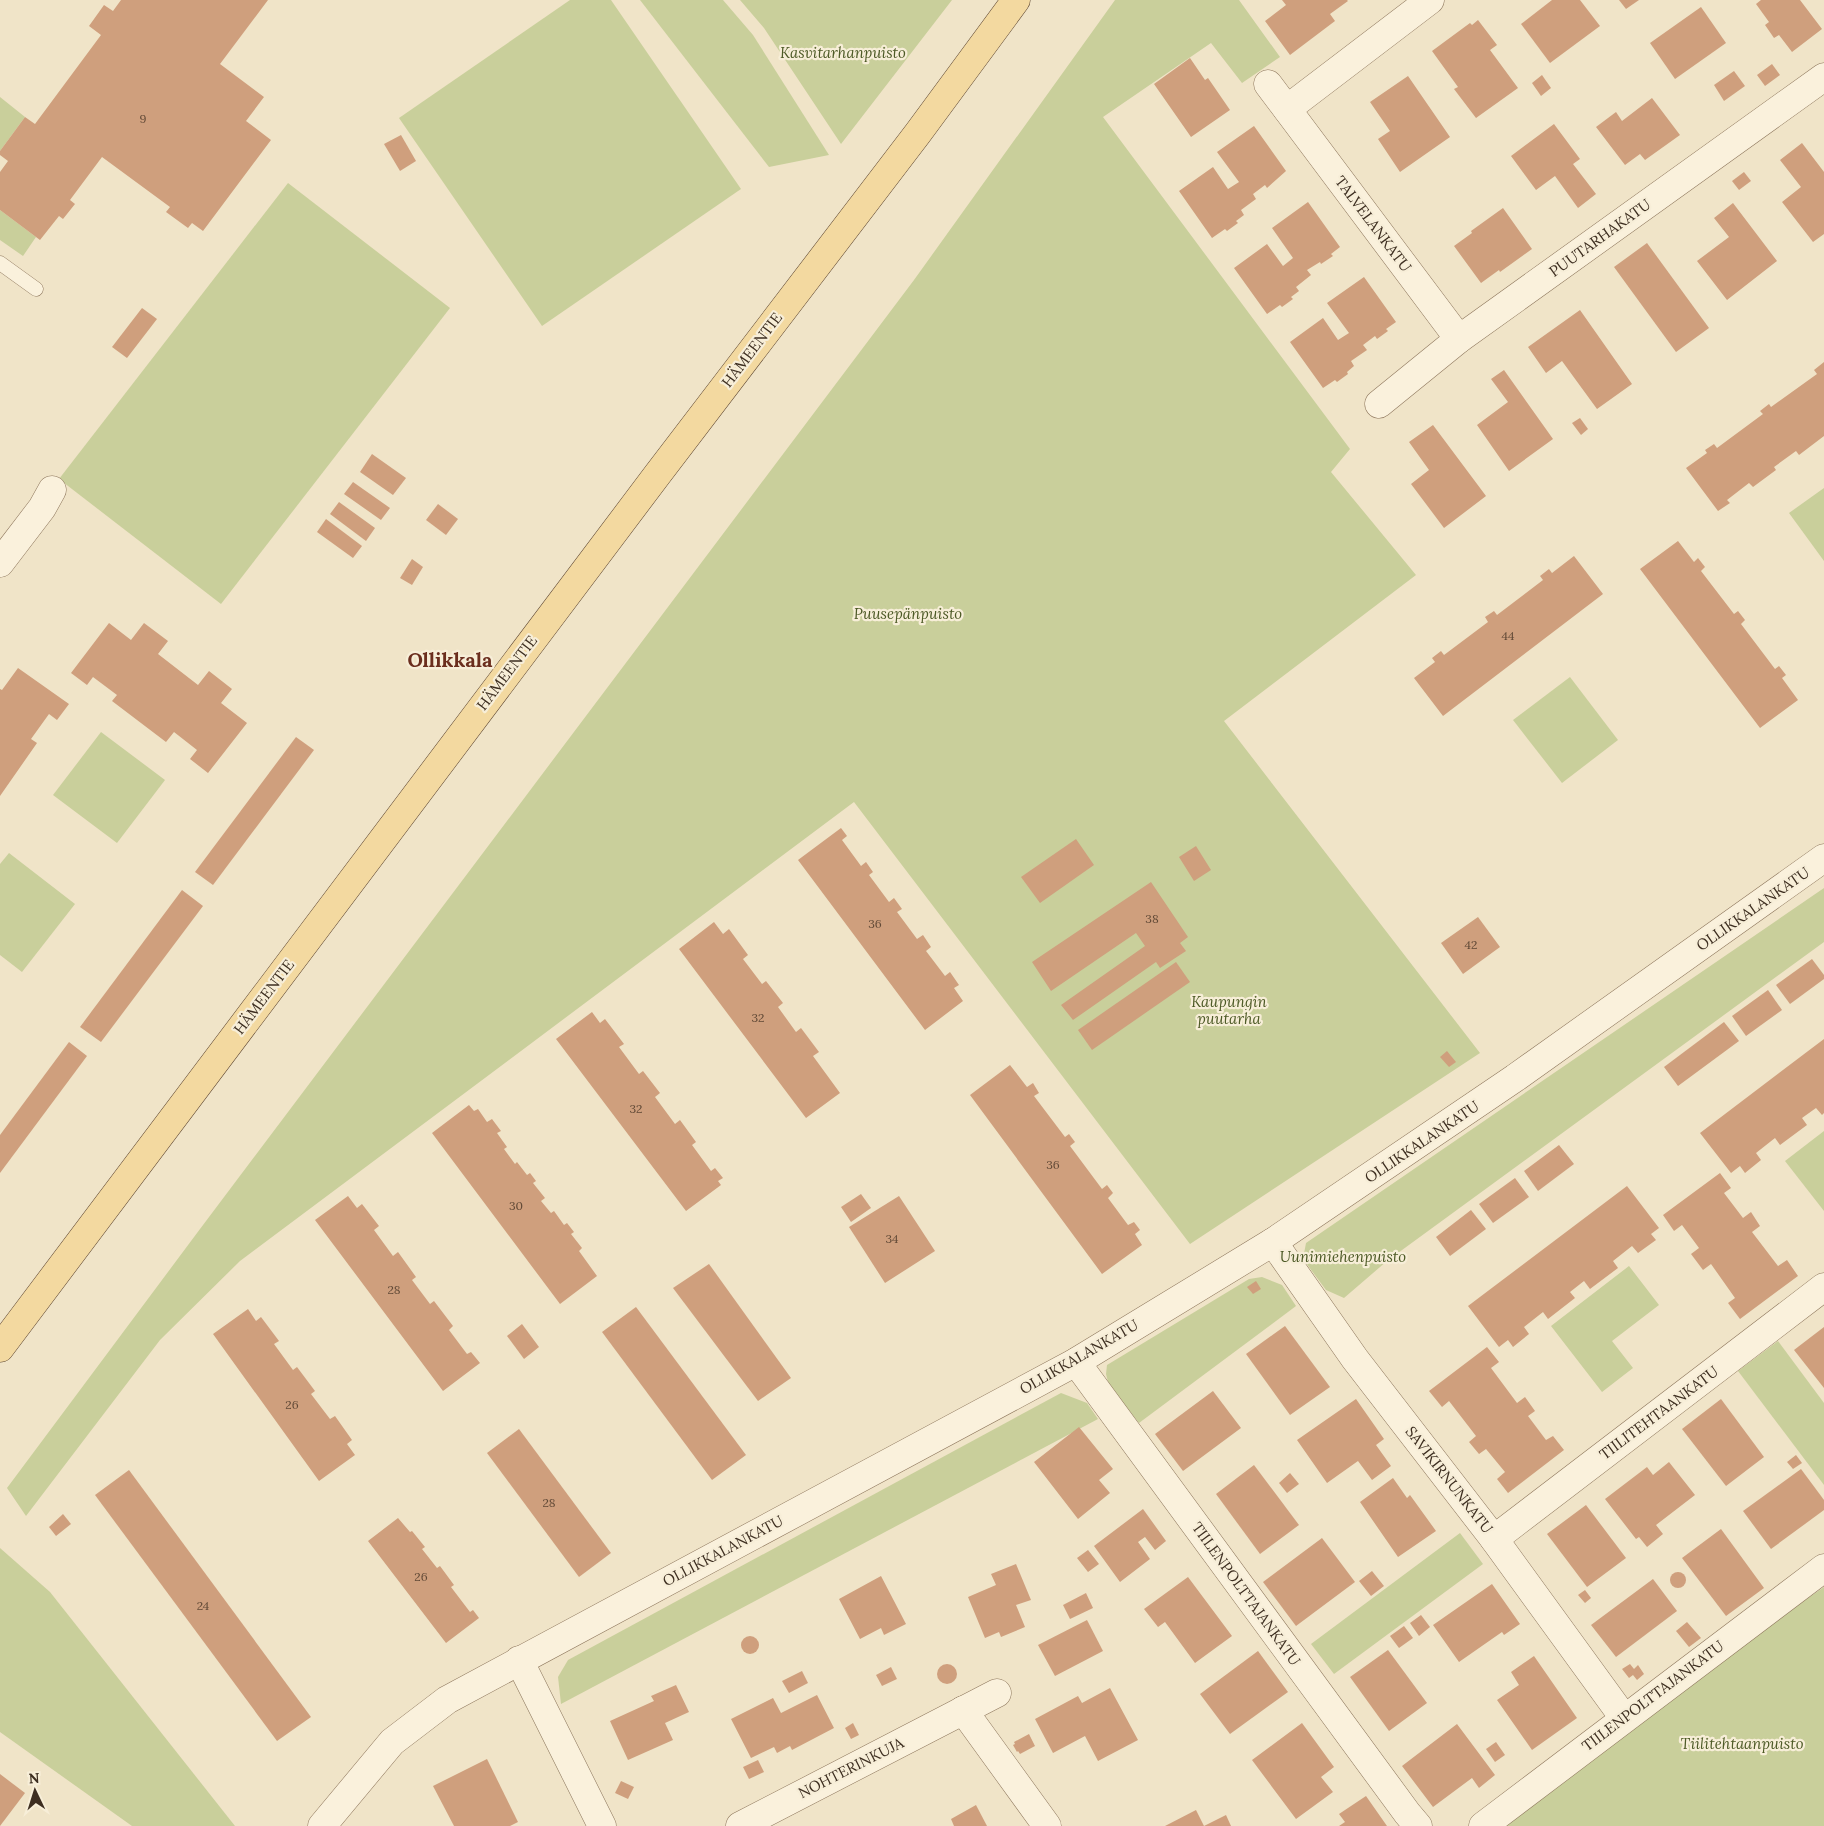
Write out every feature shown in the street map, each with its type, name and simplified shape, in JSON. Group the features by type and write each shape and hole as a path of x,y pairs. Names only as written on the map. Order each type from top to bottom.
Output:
{"main road":[{"name":"HÄMEENTIE","path":"0,1348 645,490 918,134 1016,0"}],"street":[{"path":"1286,109 1430,0"},
{"name":"PUUTARHAKATU","path":"1379,404 1459,339 1824,77"},
{"name":"TALVELANKATU","path":"1268,84 1459,339"},
{"path":"0,563 42,508 52,490"},
{"name":"OLLIKKALANKATU","path":"322,1826 392,1742 446,1700 1076,1362 1273,1242 1515,1078 1824,858"},
{"name":"SAVIKIRNUNKATU","path":"1273,1242 1355,1359 1494,1539 1624,1718"},
{"name":"TIILITEHTAANKATU","path":"1494,1539 1824,1287"},
{"name":"TIILENPOLTTAJANKATU","path":"1076,1362 1418,1826"},
{"name":"TIILENPOLTTAJANKATU","path":"1483,1826 1824,1568"},
{"path":"519,1660 602,1826"},
{"name":"NOHTERINKUJA","path":"740,1826 998,1693"},
{"path":"963,1710 1048,1826"}],"lane":[{"path":"0,263 36,289"}],"green space":[{"path":"570,0 611,0 741,189 542,326 399,118"},
{"path":"640,0 723,0 753,35 829,155 769,167"},
{"name":"Kasvitarhanpuisto","path":"740,0 952,0 841,144 764,28"},
{"name":"Puusepänpuisto","path":"1115,0 1239,0 1280,57 1242,83 1211,43 1103,117 1350,449 1331,472 1416,575 1224,721 1480,1053 1190,1244 854,802 240,1261 160,1340 26,1516 7,1488 914,280"},
{"path":"0,97 25,117 0,151"},
{"path":"288,183 450,308 221,604 59,479"},
{"path":"0,210 36,237 23,256 0,240"},
{"path":"1824,488 1824,561 1789,513"},
{"path":"1570,677 1618,740 1562,783 1513,720"},
{"path":"101,732 165,780 117,843 53,795"},
{"path":"9,853 75,904 22,972 0,955 0,864"},
{"name":"Uunimiehenpuisto","path":"1824,888 1824,942 1387,1261 1344,1298 1326,1290 1303,1259 1306,1243"},
{"path":"1824,1131 1824,1211 1785,1161"},
{"path":"1629,1266 1659,1305 1612,1341 1633,1368 1602,1392 1551,1326"},
{"name":"Uunimiehenpuisto","path":"1262,1277 1282,1285 1296,1306 1139,1423 1109,1386 1106,1374 1107,1365 1249,1279"},
{"path":"1778,1341 1824,1403 1824,1485 1738,1371"},
{"path":"1061,1393 1087,1403 1098,1419 561,1704 558,1677 568,1660"},
{"path":"1460,1533 1483,1564 1334,1674 1311,1644"},
{"path":"0,1548 50,1592 235,1826 132,1826 0,1732"},
{"name":"Tiilitehtaanpuisto","path":"1824,1587 1824,1826 1479,1826"}],"building":[{"path":"121,0 268,0 220,64 264,97 246,121 271,140 203,231 192,223 188,228 166,212 170,207 102,157 70,200 75,204 63,219 59,216 40,240 0,210 0,172 8,161 0,155 0,151 25,117 35,124 101,35 89,26 104,5 113,11"},
{"path":"1282,0 1348,1 1330,14 1335,21 1290,55 1265,21 1286,5"},
{"path":"1552,0 1580,0 1600,26 1550,63 1521,24"},
{"path":"1619,0 1639,0 1626,9"},
{"path":"1761,0 1800,0 1822,29 1792,52 1779,35 1774,38 1765,25 1769,22 1756,4"},
{"path":"1701,7 1726,43 1675,79 1650,43"},
{"path":"1478,20 1497,45 1490,50 1518,88 1476,118 1454,89 1458,87 1432,51 1470,23 1472,25"},
{"path":"1190,58 1205,80 1208,78 1230,110 1191,137 1154,84"},
{"path":"1772,64 1780,75 1765,86 1757,75"},
{"path":"1734,71 1745,86 1724,101 1714,85"},
{"path":"1542,75 1551,88 1541,96 1532,83"},
{"path":"1408,76 1450,137 1400,172 1378,139 1390,131 1370,102"},
{"path":"1652,98 1680,135 1645,160 1640,154 1625,165 1596,127 1616,112 1622,121"},
{"path":"1554,124 1580,159 1573,164 1596,194 1578,208 1555,176 1536,190 1511,156"},
{"path":"1254,126 1286,171 1267,188 1265,185 1253,194 1256,199 1241,210 1244,215 1236,221 1238,223 1212,238 1179,191 1213,167 1228,189 1239,182 1217,152"},
{"path":"401,135 416,161 400,171 384,144"},
{"path":"1802,143 1824,172 1824,234 1813,242 1782,202 1801,187 1780,160"},
{"path":"1744,172 1751,181 1739,190 1732,181"},
{"path":"1308,202 1340,247 1331,254 1333,256 1307,270 1311,275 1296,287 1299,291 1291,297 1293,299 1267,314 1234,268 1267,244 1283,266 1293,258 1272,228"},
{"path":"1733,203 1777,261 1727,300 1697,261 1729,237 1714,218"},
{"path":"1503,208 1532,249 1481,283 1454,246"},
{"path":"1647,243 1709,328 1676,352 1614,267"},
{"path":"1364,277 1396,322 1377,339 1375,336 1363,345 1367,350 1351,361 1354,366 1347,372 1348,374 1337,382 1335,380 1323,388 1290,342 1323,318 1338,340 1349,333 1327,303"},
{"path":"142,308 157,319 127,358 112,347"},
{"path":"1580,310 1632,384 1597,409 1562,361 1546,373 1528,347"},
{"path":"1824,362 1824,436 1799,455 1796,451 1774,467 1776,470 1753,487 1749,483 1727,500 1730,503 1718,511 1686,468 1707,453 1705,450 1714,444 1717,448 1763,414 1760,411 1769,404 1771,407 1817,374 1814,370"},
{"path":"1504,370 1553,439 1509,471 1477,425 1508,402 1491,379"},
{"path":"1580,418 1588,429 1581,435 1572,423"},
{"path":"1433,425 1486,496 1444,528 1411,484 1429,470 1409,442"},
{"path":"372,454 406,478 393,495 360,472"},
{"path":"353,482 390,508 381,520 344,494"},
{"path":"339,502 375,528 366,541 330,514"},
{"path":"438,504 458,519 446,535 426,520"},
{"path":"326,519 362,546 353,558 317,532"},
{"path":"1678,541 1694,562 1698,558 1705,567 1701,571 1734,614 1738,611 1745,620 1741,624 1775,669 1779,666 1786,675 1782,678 1798,700 1760,728 1640,569"},
{"path":"1574,556 1603,594 1443,716 1414,678 1435,662 1432,658 1441,651 1444,655 1488,622 1485,617 1494,611 1497,615 1543,580 1540,576 1549,569 1552,573"},
{"path":"412,559 423,567 412,585 400,578"},
{"path":"109,623 131,640 144,623 168,641 158,654 198,685 209,671 232,689 221,703 247,723 208,773 190,759 197,750 174,732 166,742 112,701 117,695 93,677 87,685 71,673"},
{"path":"18,668 69,704 57,720 49,714 31,739 37,743 0,796 0,689 2,690"},
{"path":"296,737 314,750 213,885 195,872"},
{"path":"841,828 847,836 842,840 861,866 866,862 873,872 869,875 889,902 894,898 902,909 897,912 917,939 923,935 931,947 926,951 945,976 950,972 959,985 954,988 963,1001 925,1030 798,860"},
{"path":"1076,839 1094,865 1040,903 1021,877"},
{"path":"1196,846 1211,870 1194,881 1179,857"},
{"path":"1151,882 1188,937 1180,943 1186,951 1160,968 1156,962 1073,1020 1061,1005 1145,946 1136,933 1051,991 1032,962"},
{"path":"182,890 203,906 101,1042 80,1027"},
{"path":"1478,917 1500,947 1463,974 1441,943"},
{"path":"714,922 723,934 729,929 748,955 743,959 762,984 766,981 783,1003 778,1007 796,1032 801,1028 819,1052 813,1056 840,1093 806,1118 679,949"},
{"path":"1812,959 1824,975 1824,979 1790,1004 1776,985"},
{"path":"1176,962 1190,982 1092,1050 1078,1030"},
{"path":"1768,990 1782,1010 1746,1036 1732,1016"},
{"path":"592,1012 600,1023 605,1019 624,1044 619,1047 639,1074 643,1071 660,1093 655,1097 675,1124 680,1120 696,1142 692,1145 711,1171 715,1168 723,1178 718,1181 721,1185 686,1211 556,1039"},
{"path":"1724,1022 1739,1041 1678,1086 1664,1067"},
{"path":"1824,1039 1824,1113 1822,1115 1816,1108 1802,1118 1807,1125 1780,1145 1775,1138 1756,1153 1761,1160 1745,1173 1740,1166 1731,1173 1700,1133"},
{"path":"69,1042 87,1056 0,1173 0,1135"},
{"path":"1447,1051 1456,1062 1449,1067 1440,1057"},
{"path":"1010,1065 1027,1087 1033,1083 1039,1093 1034,1096 1065,1137 1069,1134 1075,1142 1070,1146 1102,1189 1107,1185 1113,1193 1108,1198 1128,1225 1134,1222 1140,1230 1135,1234 1142,1245 1102,1274 970,1095"},
{"path":"469,1105 474,1111 478,1109 487,1122 492,1119 501,1131 497,1133 507,1147 504,1149 515,1164 517,1162 527,1175 530,1173 536,1181 533,1183 545,1198 541,1201 551,1213 554,1211 564,1225 567,1223 574,1232 571,1234 582,1248 579,1251 597,1276 560,1304 432,1133"},
{"path":"1559,1145 1574,1164 1538,1191 1524,1171"},
{"path":"1720,1173 1731,1188 1724,1193 1743,1218 1751,1212 1760,1226 1752,1232 1778,1266 1787,1260 1798,1276 1740,1319 1728,1303 1735,1298 1711,1264 1703,1270 1691,1254 1699,1248 1682,1225 1674,1231 1663,1215"},
{"path":"1515,1178 1529,1197 1493,1223 1479,1204"},
{"path":"1627,1186 1659,1228 1651,1234 1656,1240 1638,1253 1632,1246 1613,1261 1618,1268 1590,1289 1584,1281 1570,1292 1575,1298 1548,1319 1543,1312 1524,1327 1529,1334 1513,1347 1508,1340 1499,1347 1468,1306"},
{"path":"861,1194 871,1208 851,1222 841,1207"},
{"path":"348,1196 357,1208 362,1204 379,1226 374,1230 393,1256 398,1252 416,1277 412,1280 430,1304 434,1301 453,1326 449,1330 467,1354 471,1352 480,1363 443,1391 315,1220"},
{"path":"899,1196 935,1251 885,1283 849,1227"},
{"path":"1471,1210 1486,1229 1450,1256 1436,1237"},
{"path":"709,1264 791,1378 758,1401 673,1288"},
{"path":"1256,1281 1261,1289 1253,1294 1247,1287"},
{"path":"636,1307 746,1455 712,1480 602,1332"},
{"path":"248,1309 256,1321 261,1317 279,1341 274,1344 293,1370 297,1367 315,1391 311,1394 330,1419 335,1416 352,1440 347,1444 355,1455 319,1481 213,1334"},
{"path":"522,1324 539,1347 524,1359 507,1336"},
{"path":"1285,1326 1330,1387 1290,1415 1246,1354"},
{"path":"1824,1327 1824,1388 1794,1350"},
{"path":"1487,1347 1499,1362 1491,1368 1517,1403 1525,1397 1535,1411 1528,1416 1546,1440 1553,1436 1564,1450 1508,1493 1497,1479 1505,1472 1486,1449 1479,1454 1469,1442 1476,1436 1449,1401 1442,1407 1429,1391"},
{"path":"1213,1391 1241,1428 1183,1471 1155,1434"},
{"path":"1356,1399 1384,1439 1376,1445 1391,1466 1372,1480 1358,1461 1327,1483 1297,1440"},
{"path":"1721,1399 1764,1457 1726,1486 1682,1429"},
{"path":"1079,1427 1113,1469 1099,1480 1110,1493 1078,1519 1034,1462"},
{"path":"519,1429 611,1553 579,1577 487,1453"},
{"path":"1796,1455 1802,1463 1793,1469 1787,1462"},
{"path":"1669,1462 1695,1495 1656,1525 1663,1534 1647,1547 1639,1537 1636,1539 1605,1499 1647,1467 1653,1475"},
{"path":"1254,1465 1299,1525 1260,1554 1216,1494"},
{"path":"1801,1469 1824,1500 1824,1510 1771,1549 1743,1511"},
{"path":"129,1470 311,1717 277,1741 95,1495"},
{"path":"1290,1473 1299,1484 1287,1493 1279,1483"},
{"path":"1393,1478 1407,1498 1410,1495 1436,1531 1398,1557 1360,1502"},
{"path":"1586,1505 1626,1558 1587,1587 1547,1534"},
{"path":"1143,1509 1166,1541 1155,1550 1145,1537 1138,1542 1150,1559 1120,1582 1094,1546"},
{"path":"63,1514 71,1524 56,1536 49,1527"},
{"path":"398,1518 425,1547 422,1549 437,1568 440,1566 454,1585 451,1587 470,1612 473,1610 479,1618 446,1643 368,1541"},
{"path":"1721,1529 1764,1588 1726,1616 1682,1558"},
{"path":"1322,1538 1355,1582 1296,1626 1263,1582"},
{"path":"1088,1550 1099,1564 1088,1572 1077,1558"},
{"path":"1016,1564 1031,1600 1016,1605 1025,1627 1001,1637 999,1632 985,1638 968,1597 996,1585 991,1574"},
{"path":"1372,1571 1384,1586 1371,1596 1359,1581"},
{"path":"1675,1572 1681,1572 1686,1577 1684,1586 1675,1588 1670,1583 1670,1577"},
{"path":"881,1576 906,1624 884,1635 881,1628 860,1639 839,1599"},
{"path":"1188,1577 1232,1636 1195,1663 1165,1622 1158,1627 1144,1609"},
{"path":"1653,1579 1677,1611 1616,1657 1591,1625"},
{"path":"1492,1584 1520,1624 1504,1635 1502,1632 1459,1662 1433,1625"},
{"path":"1585,1590 1591,1598 1585,1603 1578,1595"},
{"path":"1086,1593 1093,1608 1070,1619 1063,1605"},
{"path":"1421,1615 1430,1627 1419,1636 1410,1623"},
{"path":"1087,1620 1103,1651 1055,1676 1038,1645"},
{"path":"1687,1622 1701,1638 1689,1647 1676,1631"},
{"path":"1404,1626 1413,1638 1399,1648 1390,1636"},
{"path":"750,1636 756,1639 759,1645 756,1651 750,1654 744,1651 741,1645 744,1639"},
{"path":"1388,1650 1427,1703 1389,1731 1350,1677"},
{"path":"1258,1651 1288,1692 1230,1734 1200,1694"},
{"path":"1534,1656 1577,1718 1532,1750 1497,1700 1519,1685 1511,1672"},
{"path":"947,1664 954,1667 957,1674 954,1681 947,1684 940,1681 937,1674 940,1667"},
{"path":"1630,1664 1634,1669 1638,1665 1644,1674 1637,1680 1633,1675 1629,1678 1622,1669"},
{"path":"891,1667 897,1679 882,1686 876,1675"},
{"path":"802,1671 808,1683 789,1693 782,1681"},
{"path":"676,1685 689,1712 665,1723 673,1740 628,1760 610,1721 654,1701 651,1696"},
{"path":"1110,1688 1138,1740 1098,1761 1085,1736 1053,1753 1035,1719 1078,1696 1082,1703"},
{"path":"817,1695 834,1728 792,1750 790,1746 777,1753 774,1747 751,1758 731,1719 773,1698 781,1713"},
{"path":"853,1723 859,1735 851,1739 845,1728"},
{"path":"1302,1723 1334,1767 1321,1777 1333,1792 1296,1819 1252,1760"},
{"path":"1457,1724 1495,1775 1479,1788 1472,1778 1433,1807 1402,1766"},
{"path":"1029,1734 1035,1746 1020,1754 1013,1745 1015,1744 1014,1742"},
{"path":"1496,1742 1505,1755 1495,1762 1486,1749"},
{"path":"487,1759 518,1822 510,1826 454,1826 433,1786"},
{"path":"758,1760 764,1772 749,1779 743,1767"},
{"path":"0,1774 25,1793 0,1826"},
{"path":"621,1781 634,1787 628,1799 615,1793"},
{"path":"1366,1796 1387,1826 1339,1826 1345,1822 1339,1814"},
{"path":"976,1805 987,1826 954,1826 951,1819"},
{"path":"1196,1810 1204,1826 1165,1826"},
{"path":"1226,1815 1231,1826 1204,1826"}],"district":[{"name":"Ollikkala","path":"450,660"}],"park label":[{"name":"Kaupungin puutarha","path":"1229,1010"}]}
